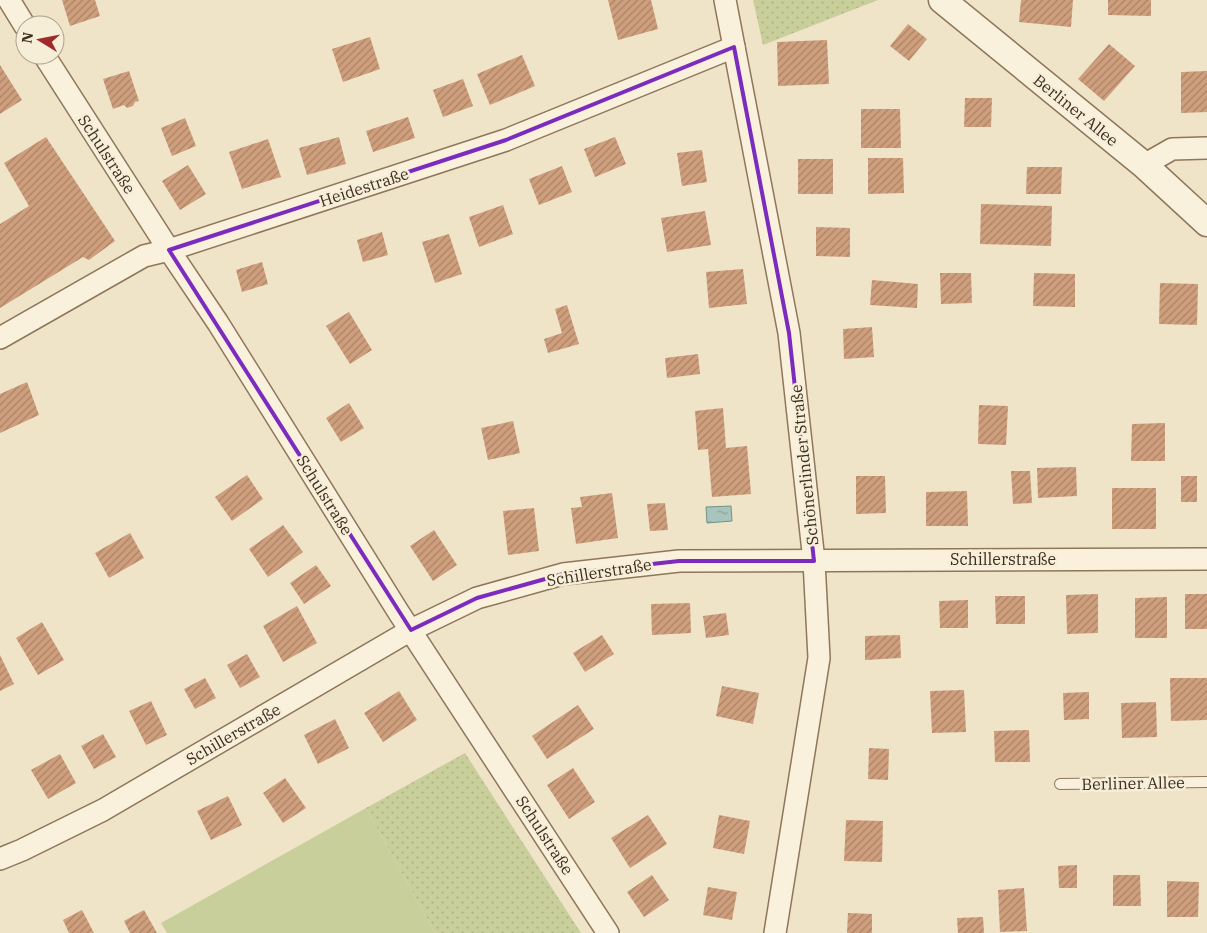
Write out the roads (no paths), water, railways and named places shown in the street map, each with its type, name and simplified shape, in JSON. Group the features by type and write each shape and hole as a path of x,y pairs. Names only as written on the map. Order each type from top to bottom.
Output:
{"street":[{"path":"8,0 18,15"},
{"name":"Schönerlinder Straße","path":"725,0 789,333 814,560 819,658 775,933"},
{"name":"Berliner Allee","path":"942,0 1144,166 1207,223"},
{"name":"Heidestraße","path":"0,338 144,256 169,250 366,187 506,140 734,47"},
{"name":"Schulstraße","path":"50,65 218,323 411,630 608,933"},
{"path":"1144,166 1172,149 1207,148"},
{"name":"Schillerstraße","path":"0,859 102,810 411,630 478,598 563,574 679,561 1207,559"}],"lane":[{"name":"Berliner Allee","path":"1060,784 1207,782"}],"water":[{"path":"731,506 732,521 707,523 706,507"}]}
